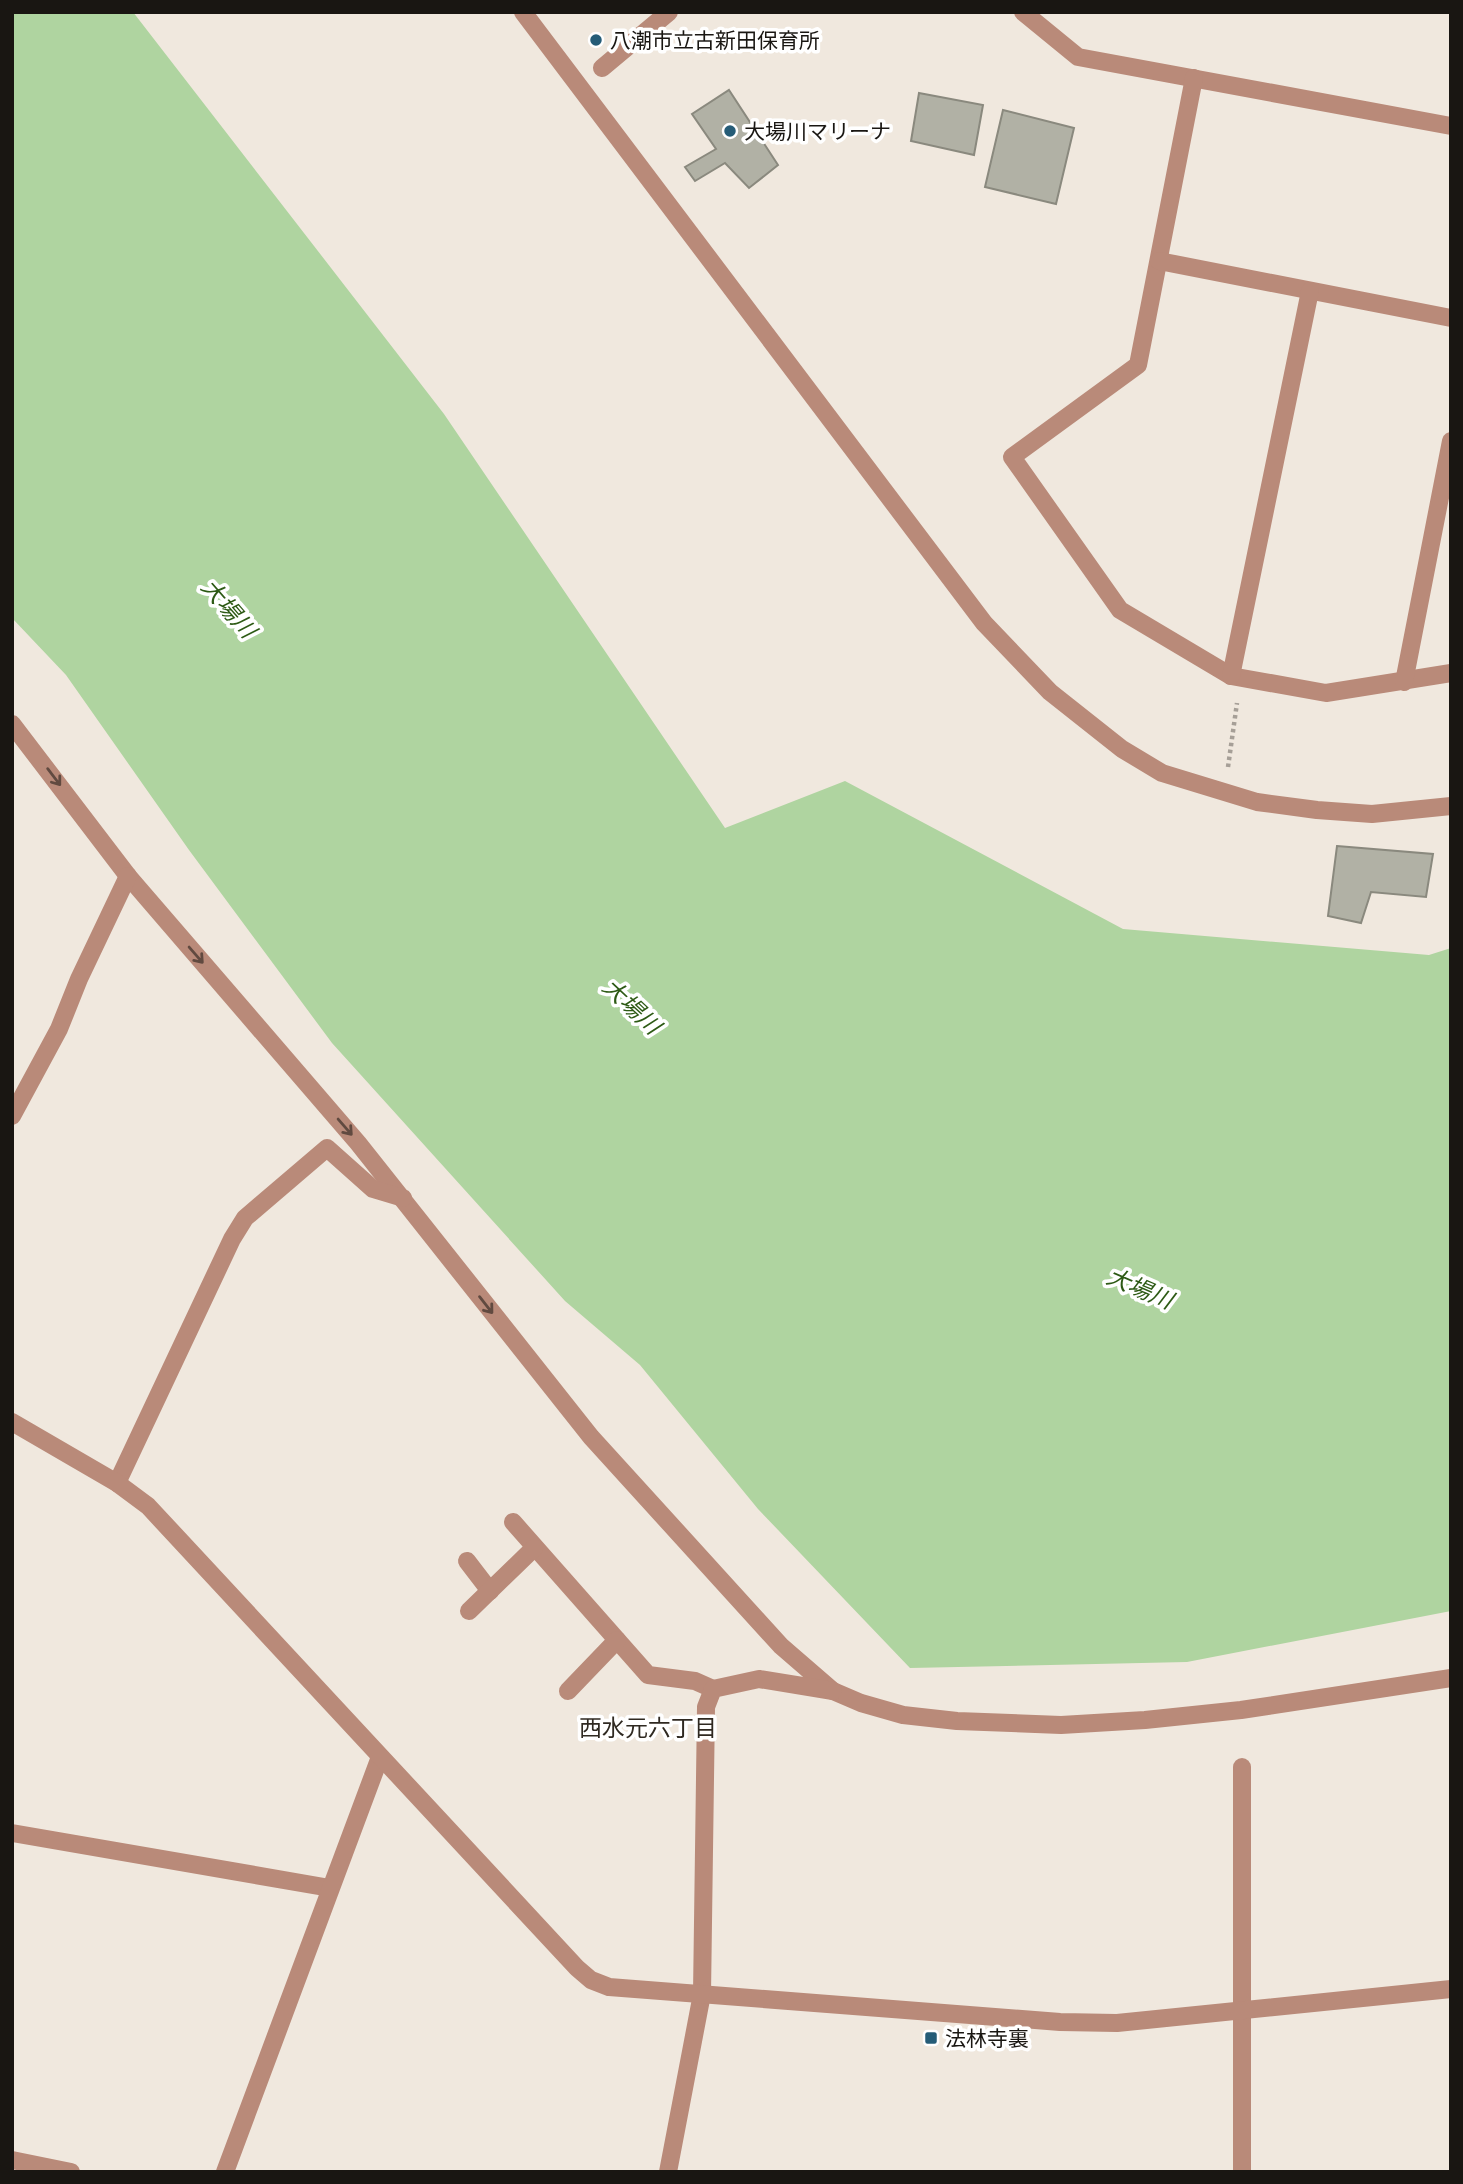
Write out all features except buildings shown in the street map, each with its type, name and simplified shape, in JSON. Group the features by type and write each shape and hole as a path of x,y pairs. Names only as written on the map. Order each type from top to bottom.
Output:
{"street":[{"path":"523,12 984,623 1050,692 1122,749 1162,773 1257,802 1372,814 1451,806"},
{"path":"602,68 668,12"},
{"path":"1024,13 1077,57 1451,126"},
{"path":"1194,78 1138,365 1012,457 1120,610 1236,677 1326,694 1451,673"},
{"path":"1158,261 1451,318"},
{"path":"1236,677 1310,291"},
{"path":"1404,682 1451,441"},
{"path":"12,724 128,876 403,1198 592,1437 781,1646 833,1691"},
{"path":"13,1114 59,1029 90,954 128,876"},
{"path":"117,1483 232,1239 245,1218 327,1148 373,1189 403,1198"},
{"path":"12,1422 117,1483 148,1506 591,1980 609,1987 1060,2022 1117,2023 1451,1989"},
{"path":"513,1522 648,1675 695,1681 713,1689 759,1679 833,1691 861,1703 903,1715 957,1721 1061,1725 1241,1710 1451,1678"},
{"path":"470,1611 534,1548"},
{"path":"467,1561 490,1591"},
{"path":"568,1691 617,1640"},
{"path":"668,2172 702,1994 706,1707 713,1689"},
{"path":"225,2172 380,1757"},
{"path":"1242,1767 1242,2172"},
{"path":"12,1832 330,1888"},
{"path":"12,2160 71,2172"}],"path":[{"path":"1224,792 1236,677"}],"water":[{"name":"大場川","path":"12,12 133,12 444,414 725,828 845,781 1123,929 1429,955 1451,948 1451,1611 1187,1662 910,1668 758,1509 640,1365 565,1301 332,1043 189,850 66,675 12,618"}],"place":[{"name":"八潮市立古新田保育所","path":"596,40"},
{"name":"大場川マリーナ","path":"730,131"},
{"name":"法林寺裏","path":"931,2038"}],"district":[{"name":"西水元六丁目","path":"648,1727"}]}
